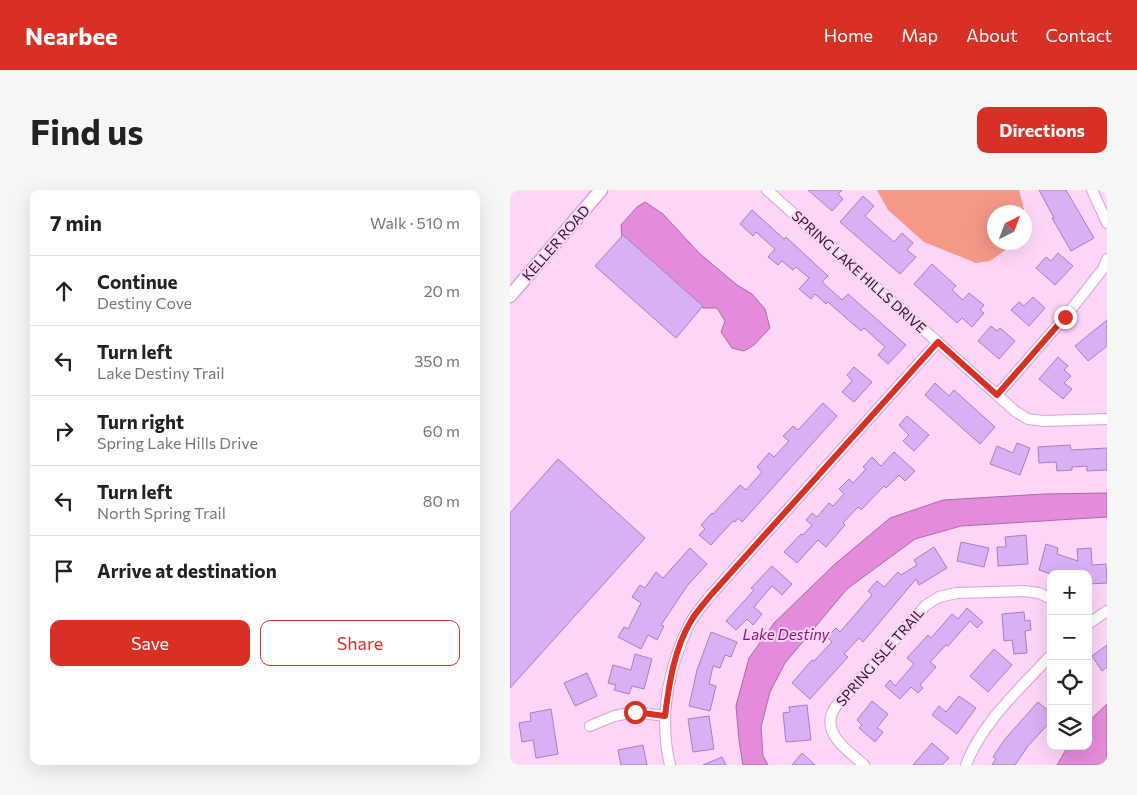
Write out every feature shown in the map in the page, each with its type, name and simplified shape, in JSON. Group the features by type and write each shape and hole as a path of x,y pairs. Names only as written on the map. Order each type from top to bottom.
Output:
{"street":[{"name":"KELLER ROAD","path":"510,296 601,190"},
{"name":"SPRING LAKE HILLS DRIVE","path":"767,190 1015,411 1028,419 1043,421 1107,419"},
{"path":"1092,190 1107,223"},
{"path":"997,395 1065,317 1103,269 1107,259"},
{"path":"670,765 665,746 665,716 669,682 679,649 691,621 710,596 938,342"},
{"name":"SPRING ISLE TRAIL","path":"864,765 838,741 831,729 830,717 836,706 926,605 939,597 957,594 1024,591 1040,593 1047,597"},
{"path":"1092,621 1107,611"},
{"path":"966,765 972,749 991,720 1047,659"},
{"path":"590,726 614,716 635,712 665,716"}],"shaded area":[{"path":"877,190 1019,190 1023,205 987,205 987,250 1006,250 990,261 976,263 924,242 888,210"}],"water":[{"path":"645,202 663,214 699,253 737,285 752,294 765,309 770,328 754,345 744,351 732,348 721,332 725,321 717,308 703,308 622,238 621,225 637,207"},
{"name":"Lake Destiny","path":"1107,493 1107,517 961,526 915,539 847,589 785,663 770,692 761,727 763,756 768,765 743,765 736,706 749,658 774,623 835,564 890,518 943,500 1044,494"},
{"path":"1107,704 1107,765 1057,765 1066,750 1092,750 1092,718"}],"building":[{"path":"808,190 842,190 838,194 843,199 832,211"},
{"path":"1039,190 1066,190 1094,238 1071,251"},
{"path":"863,196 874,206 865,216 894,242 902,233 913,243 907,250 916,257 900,274 840,222"},
{"path":"752,210 784,239 786,237 828,276 822,282 842,300 848,294 906,345 888,364 878,355 885,347 864,328 861,331 828,302 826,304 815,294 811,299 799,289 809,278 796,267 793,270 782,261 778,265 768,257 775,249 756,232 753,236 740,224"},
{"path":"623,235 703,306 676,338 595,266"},
{"path":"1058,253 1073,266 1055,285 1036,268 1046,257 1051,261"},
{"path":"932,264 956,286 952,290 963,300 969,293 984,305 980,310 984,313 972,327 962,318 957,323 914,284"},
{"path":"1033,297 1045,308 1029,326 1011,310 1019,302 1024,306"},
{"path":"1107,320 1107,346 1088,361 1075,346"},
{"path":"991,326 997,331 1000,328 1015,341 999,359 978,341"},
{"path":"1058,357 1068,366 1064,370 1071,376 1064,383 1072,389 1063,399 1039,379"},
{"path":"854,367 872,382 854,402 842,392 852,381 847,375"},
{"path":"935,383 949,396 954,390 995,427 980,444 925,395"},
{"path":"823,403 837,416 742,522 738,518 735,522 733,521 711,545 699,535 705,529 701,525 740,485 746,490 762,472 757,467 769,453 774,457 789,441 783,436 793,426 798,430"},
{"path":"907,416 929,435 914,451 903,441 909,435 899,425"},
{"path":"1017,443 1030,448 1020,475 990,464 997,446 1013,453"},
{"path":"1070,445 1071,450 1107,448 1107,470 1087,471 1087,466 1057,471 1056,462 1039,463 1038,447"},
{"path":"894,452 915,471 905,481 899,475 886,488 884,486 861,510 858,507 843,523 845,525 826,547 818,540 797,563 784,552 812,525 806,520 812,513 817,517 829,503 833,506 844,494 839,489 849,479 853,483 866,469 863,467 872,457 881,466"},
{"path":"558,459 645,538 510,688 510,513"},
{"path":"1026,535 1028,564 998,566 997,547 1006,547 1005,537"},
{"path":"961,542 989,548 984,567 957,561"},
{"path":"1046,544 1058,548 1057,554 1078,561 1077,549 1091,548 1092,565 1106,564 1107,583 1092,584 1092,570 1047,570 1047,573 1039,570"},
{"path":"934,547 947,568 919,585 916,579 863,642 859,638 844,654 848,657 810,699 792,683 812,660 814,661 832,642 827,637 836,628 840,632 872,595 868,591 877,581 884,587 898,572 901,575 917,565 914,560"},
{"path":"690,548 707,564 687,586 661,625 664,626 657,640 648,635 641,649 618,637 624,627 628,629 641,603 632,597 640,585 645,588 656,572 663,578"},
{"path":"772,566 792,584 782,595 772,586 754,607 762,614 753,625 747,619 736,630 726,621 754,590 751,588"},
{"path":"967,608 983,622 977,628 970,621 948,646 946,645 930,662 936,667 920,685 923,688 918,693 911,687 900,699 885,686 890,680 895,686 914,664 907,658 928,635 931,638 952,614 958,619"},
{"path":"1024,612 1025,621 1030,620 1031,630 1025,631 1027,653 1014,654 1012,640 1004,641 1002,614"},
{"path":"711,632 737,642 731,657 725,655 720,668 713,666 709,684 716,686 710,711 689,706 697,670"},
{"path":"1107,645 1107,667 1102,671 1092,656"},
{"path":"994,649 1012,665 988,692 970,676"},
{"path":"635,654 652,659 644,689 632,686 629,694 614,690 616,685 608,683 613,665 631,670"},
{"path":"587,673 597,696 575,706 564,683"},
{"path":"959,696 976,708 957,734 932,715 939,706 946,712"},
{"path":"872,701 888,714 877,728 883,732 875,742 859,728 862,725 857,720"},
{"path":"1038,702 1047,710 1047,725 1028,746 1015,765 992,765 996,759 993,757 1005,739"},
{"path":"807,705 811,740 786,742 783,713 790,712 789,707"},
{"path":"551,709 558,754 536,758 533,740 522,742 519,723 531,721 530,713"},
{"path":"709,716 714,749 693,752 688,719"},
{"path":"932,743 949,758 942,765 913,765"},
{"path":"643,745 647,765 621,765 618,750"},
{"path":"802,753 815,765 792,765"},
{"path":"722,757 726,765 703,765"}],"route":[{"path":"635,712 665,716 669,682 679,649 691,621 710,596 938,342 997,395 1065,317"}]}
